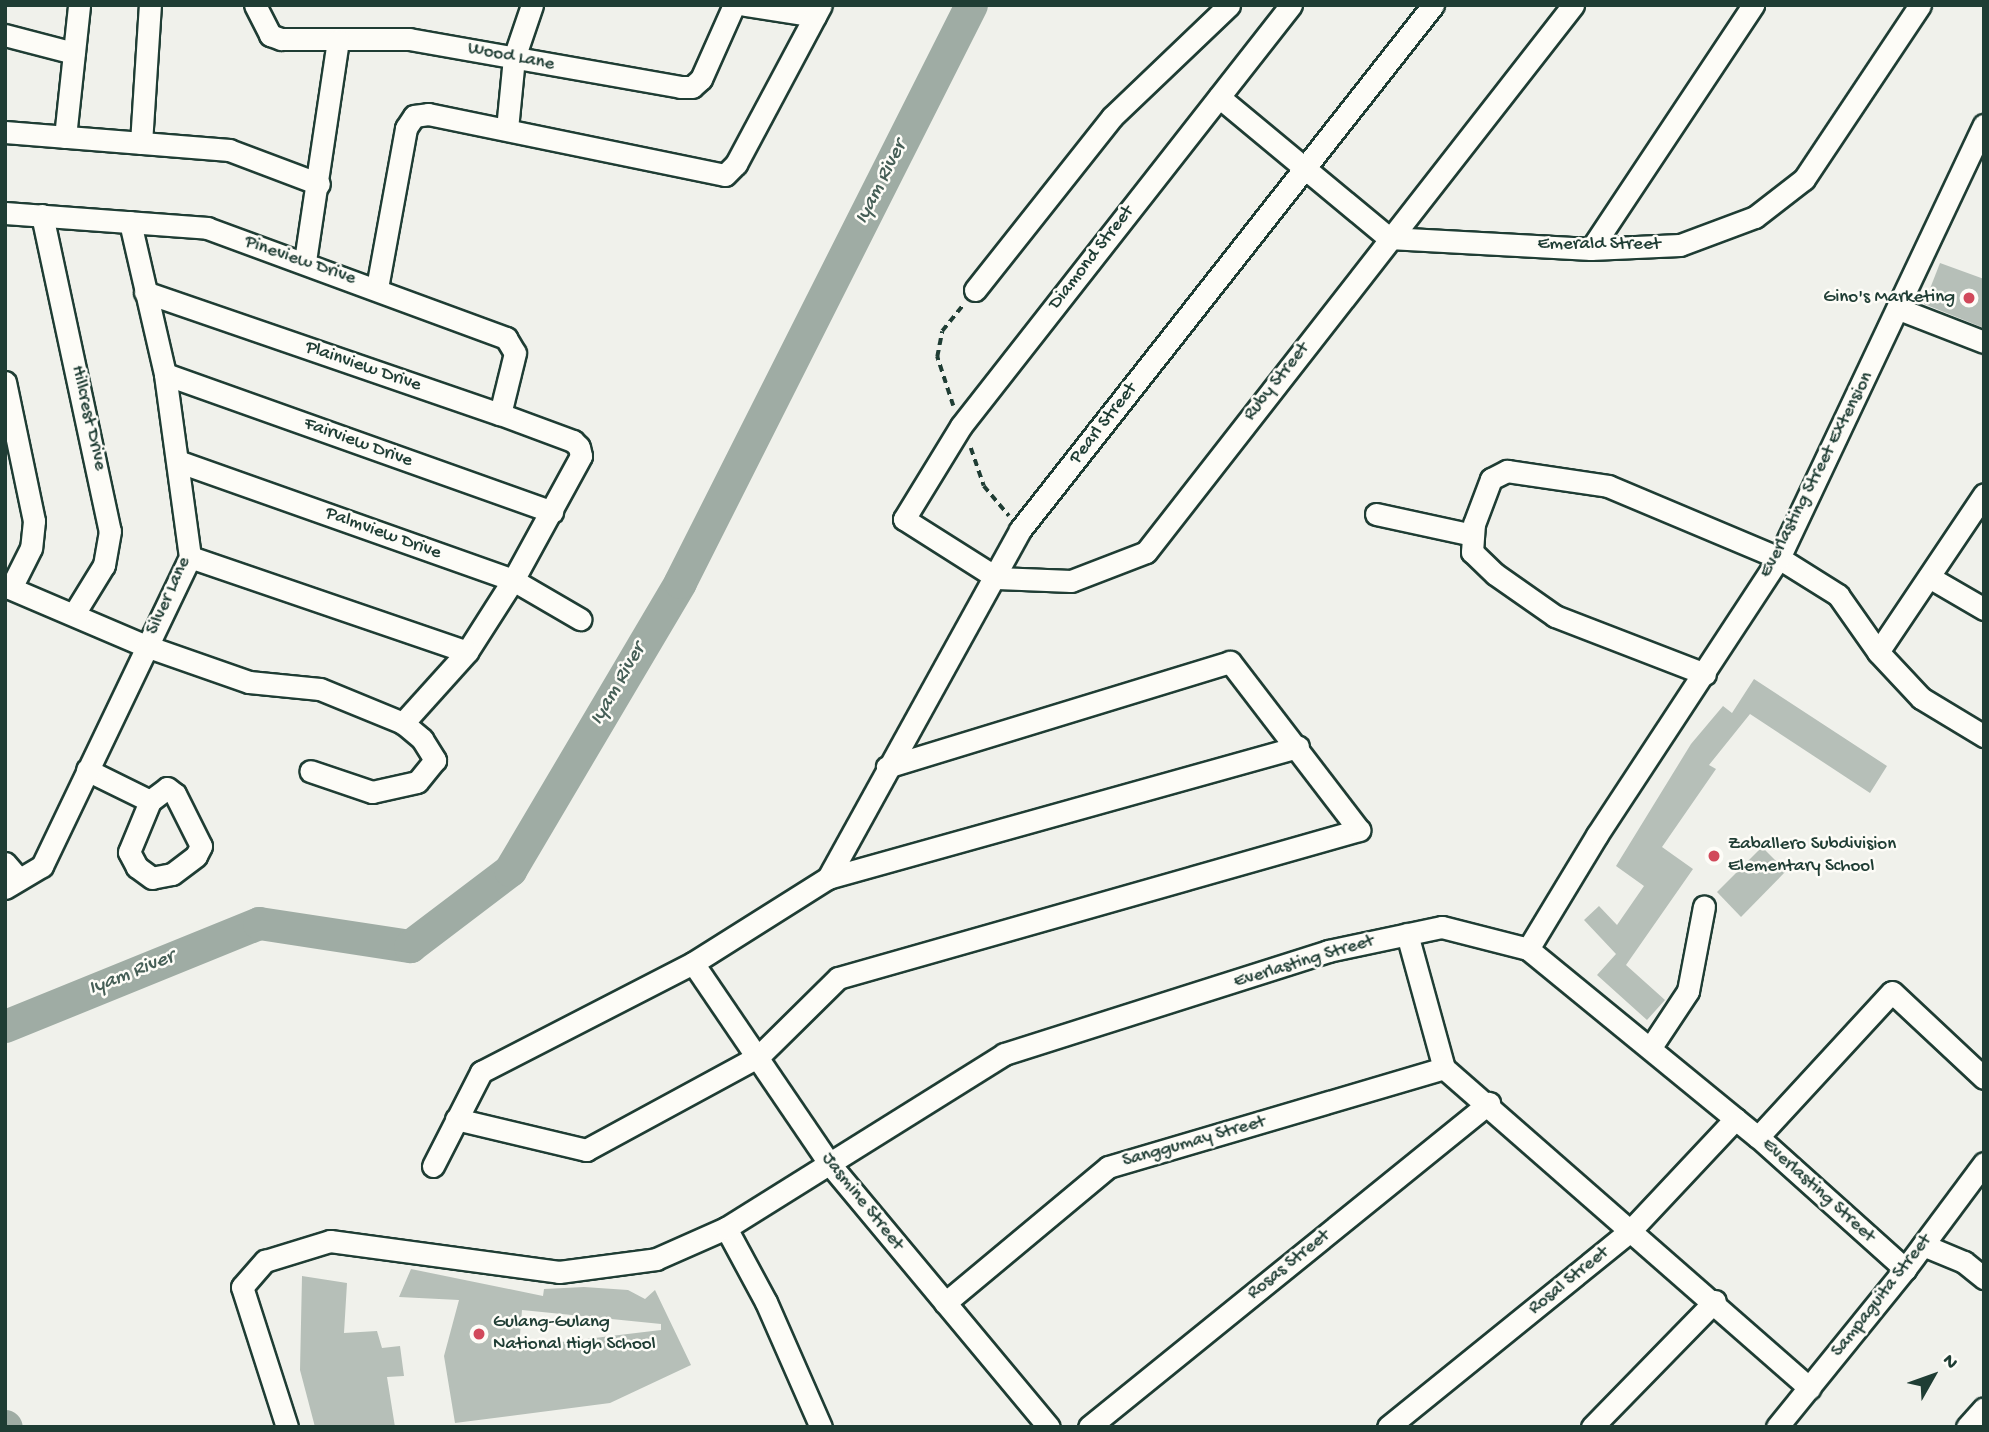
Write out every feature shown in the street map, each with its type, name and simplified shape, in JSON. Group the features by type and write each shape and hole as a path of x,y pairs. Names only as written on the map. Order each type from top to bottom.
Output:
{"street":[{"path":"65,138 79,5"},
{"path":"141,143 150,5"},
{"name":"Wood Lane","path":"255,5 270,35 338,40 409,39 692,87 701,79 734,5"},
{"path":"507,129 514,58 532,5"},
{"path":"377,288 406,128 414,116 428,114 725,175 736,164 818,10 746,5"},
{"path":"975,290 1112,117 1229,5"},
{"name":"Diamond Street","path":"997,578 904,519 961,426 1291,5"},
{"name":"Pearl Street","path":"828,878 887,767 997,578 1020,530 1433,5"},
{"name":"Ruby Street","path":"997,578 1071,581 1146,552 1573,5"},
{"path":"1591,249 1753,5"},
{"name":"Emerald Street","path":"1389,238 1591,249 1680,245 1755,217 1804,179 1920,5"},
{"path":"5,35 74,53"},
{"path":"305,261 319,184 338,40"},
{"path":"1219,97 1389,238"},
{"name":"Everlasting Street Extension","path":"1528,949 1597,835 1779,558 1984,125"},
{"path":"5,132 229,150 319,184"},
{"name":"Pineview Drive","path":"5,213 207,228 377,288 513,344 515,353 500,414"},
{"name":"Hillcrest Drive","path":"42,215 110,531 104,565 74,614"},
{"name":"Silver Lane","path":"10,877 42,866 190,556 180,462 165,374 130,222"},
{"name":"Plainview Drive","path":"145,292 500,414 579,447 581,456 552,512"},
{"path":"1899,309 1984,342"},
{"name":"Fairview Drive","path":"165,374 552,512"},
{"path":"5,382 34,521 31,548 8,587 146,646 249,682 320,689 403,723 422,739 435,760 417,782 372,792 310,771"},
{"name":"Palmview Drive","path":"180,462 513,580 580,619"},
{"path":"1705,674 1555,616 1472,552 1473,535 1491,479 1507,471 1608,486 1779,558 1838,594 1878,652 1921,698 1984,736"},
{"path":"1878,652 1984,494"},
{"path":"403,723 467,652 552,512"},
{"path":"1376,514 1473,535"},
{"path":"190,556 467,652"},
{"path":"1929,577 1984,609"},
{"path":"456,1119 586,1150 758,1056 838,978 1359,830 1298,747 1230,662 887,767"},
{"path":"433,1166 481,1072 693,963 828,878 1298,747"},
{"path":"87,770 150,801"},
{"path":"1651,1047 1688,991 1704,905"},
{"name":"Everlasting Street","path":"287,1427 242,1287 265,1261 330,1241 559,1272 656,1259 726,1228 1004,1054 1328,951 1442,927 1528,949 1758,1137 1905,1269"},
{"path":"1407,934 1444,1068 1489,1103 1630,1231 1715,1301 1810,1388"},
{"name":"Jasmine Street","path":"693,963 828,1162 1049,1427"},
{"path":"1758,1137 1892,992 1984,1078"},
{"name":"Sanggumay Street","path":"945,1303 1108,1167 1444,1068"},
{"name":"Rosas Street","path":"1089,1427 1489,1103"},
{"name":"Rosal Street","path":"1388,1427 1630,1231 1735,1119"},
{"name":"Sampaguita Street","path":"1777,1427 1905,1269 1984,1163"},
{"path":"726,1228 766,1302 821,1427"},
{"path":"1923,1245 1964,1262 1984,1278"},
{"path":"1592,1427 1715,1301"},
{"path":"1967,1427 1984,1408"}],"path":[{"path":"975,290 942,331 937,357 984,486 1020,530"}],"building":[{"path":"1940,263 1984,279 1984,328 1924,304"},
{"path":"1754,679 1887,766 1870,793 1750,714 1709,765 1716,769 1662,847 1693,869 1626,965 1665,1000 1647,1020 1597,975 1616,954 1584,920 1599,906 1617,925 1644,886 1616,866 1691,744 1723,706 1732,713"},
{"path":"1762,847 1786,871 1741,917 1717,892"},
{"path":"411,1269 543,1296 544,1289 584,1287 628,1290 645,1299 655,1290 691,1365 610,1403 455,1423 444,1356 459,1300 399,1297","holes":["522,1310 661,1324 661,1330 519,1347"]},
{"path":"302,1276 347,1283 344,1333 377,1331 382,1348 400,1346 404,1376 387,1377 395,1427 315,1427 300,1370"}],"waterway":[{"name":"Iyam River","path":"5,1026 259,923 410,946 510,870 680,582 971,5"}],"place":[{"name":"Gino's Marketing","path":"1969,298"},
{"name":"Zaballero Subdivision Elementary School","path":"1714,856"},
{"name":"Gulang-Gulang National High School","path":"479,1334"}]}
